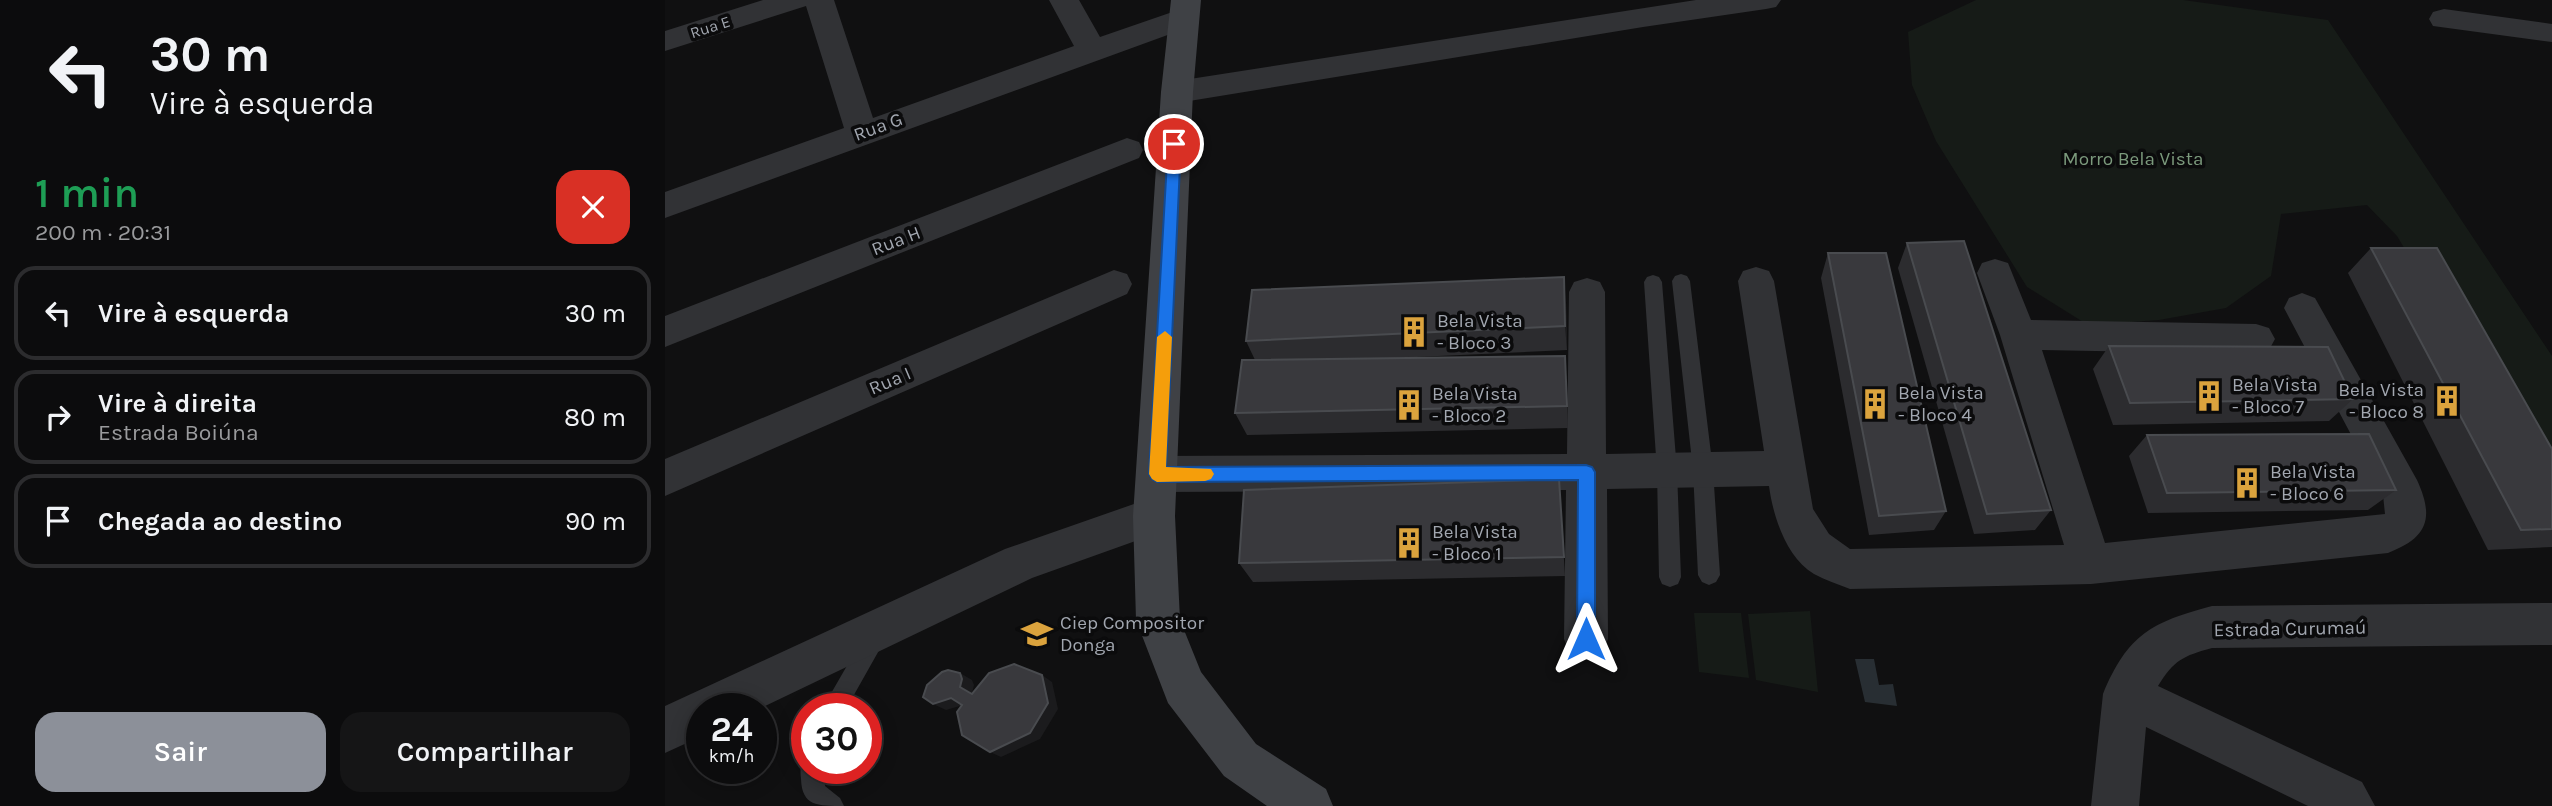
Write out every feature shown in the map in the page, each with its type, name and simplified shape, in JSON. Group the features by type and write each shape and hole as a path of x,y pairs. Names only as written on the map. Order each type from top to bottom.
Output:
{"street":[{"name":"Rua E","path":"665,41 795,0"},
{"path":"819,0 862,133"},
{"path":"1064,0 1092,51"},
{"path":"1177,92 1643,17 1766,0"},
{"path":"2531,0 2551,34"},
{"path":"1185,9 1177,92 1154,516 1158,620 1184,687 1241,760 1309,806"},
{"name":"Rua G","path":"665,205 1092,51 1185,9"},
{"path":"2444,19 2551,34"},
{"name":"Rua H","path":"665,332 1128,150"},
{"path":"1995,273 2018,335 2091,564"},
{"path":"1756,281 1793,511 1811,545 1828,562 1850,569 2091,564 2388,534 2406,523 2403,493 2302,308"},
{"name":"Rua I","path":"665,478 1114,284"},
{"path":"1586,639 1587,292"},
{"path":"2018,335 2256,339"},
{"path":"1157,474 1785,468"},
{"path":"742,693 1020,563 1154,516"},
{"name":"Estrada Curumaú","path":"2115,806 2126,694 2155,650 2179,636 2212,627 2552,624"},
{"path":"2126,694 2345,799 2351,806"},
{"path":"665,730 686,720"}],"lane":[{"path":"1670,577 1685,470 1681,281"},
{"path":"1653,282 1685,470 1709,575"},
{"path":"843,693 883,625"},
{"path":"813,784 813,792 832,806"}],"green space":[{"name":"Morro Bela Vista","path":"1976,0 2183,0 2328,20 2552,356 2552,497 2397,236 2367,205 2281,214 2271,276 2226,308 2159,320 2088,325 2027,287 1936,141 1912,85 1908,32"},
{"path":"1810,611 1818,692 1756,680 1748,614"},
{"path":"1694,613 1741,613 1749,678 1699,672"}],"shaded area":[{"path":"1855,659 1874,659 1879,685 1893,684 1897,706 1865,702"}],"building":[{"path":"1964,241 2051,510 1987,514 1907,243"},
{"path":"2371,248 2437,248 2552,449 2552,529 2521,530"},
{"name":"Bela Vista - Bloco 4","path":"1828,253 1886,253 1946,511 1879,516"},
{"path":"1564,277 1565,326 1246,341 1252,290"},
{"path":"2109,346 2328,347 2353,399 2130,403"},
{"path":"1565,356 1567,406 1235,413 1242,360"},
{"path":"2369,434 2396,490 2167,493 2147,435"},
{"name":"Bela Vista - Bloco 1","path":"1559,479 1564,557 1239,563 1244,490"},
{"path":"1014,664 1042,675 1048,703 1030,733 990,752 962,735 957,712 962,705 951,698 933,704 923,697 927,685 942,672 948,670 960,673 960,687 972,694 989,673"}],"slow traffic":[{"path":"1165,337 1157,474 1205,474"}],"place":[{"name":"Bela Vista - Bloco 3","path":"1414,332"},
{"name":"Bela Vista - Bloco 7","path":"2209,396"},
{"name":"Bela Vista - Bloco 8","path":"2447,401"},
{"name":"Bela Vista - Bloco 4","path":"1875,404"},
{"name":"Bela Vista - Bloco 2","path":"1409,405"},
{"name":"Bela Vista - Bloco 6","path":"2247,483"},
{"name":"Bela Vista - Bloco 1","path":"1409,543"},
{"name":"Ciep Compositor Donga","path":"1037,634"}],"route":[{"path":"1174,144 1157,474 1586,472 1586,639"}]}
